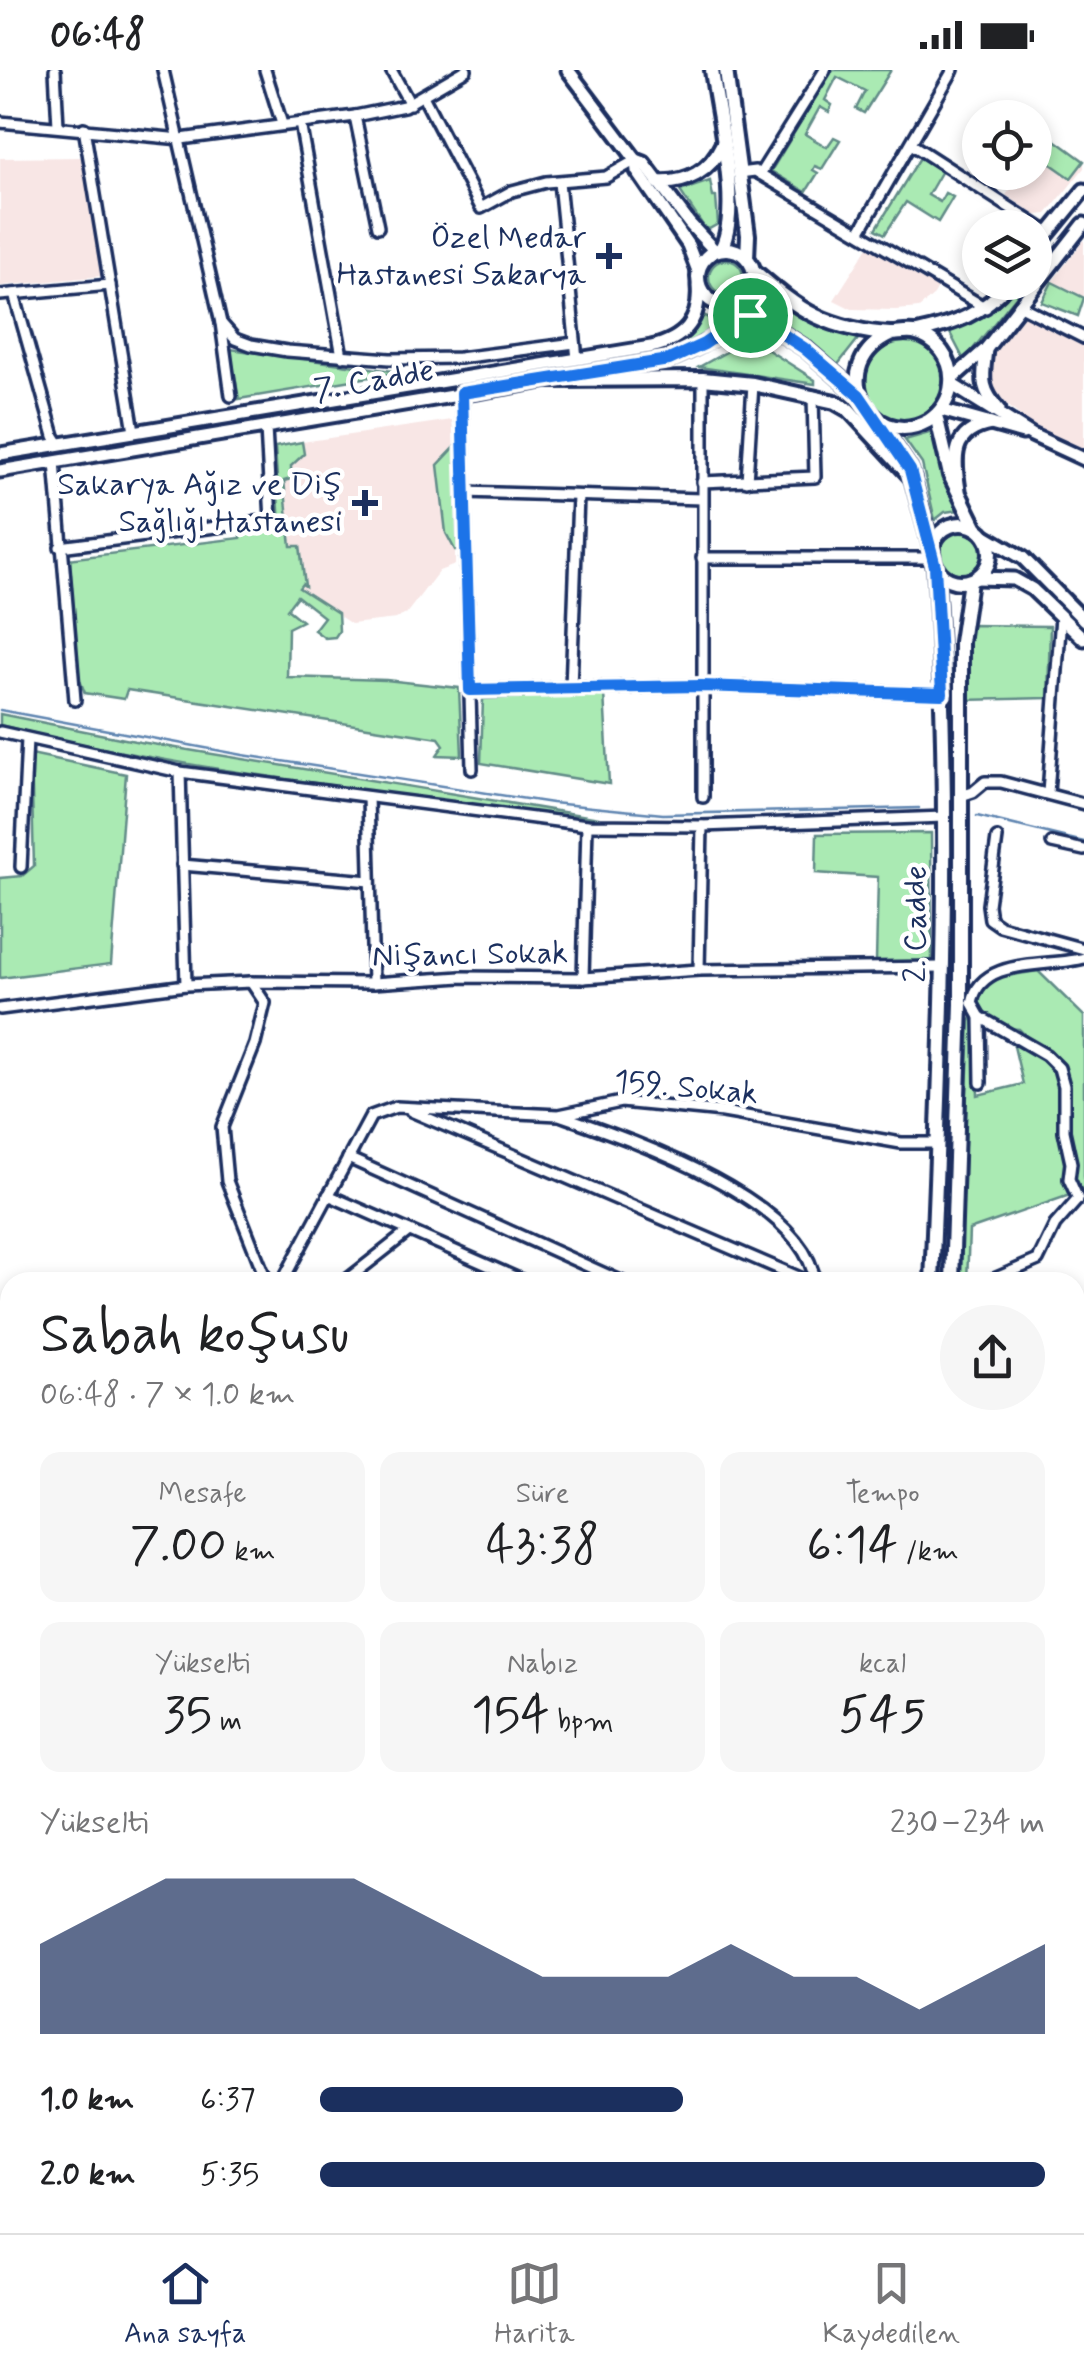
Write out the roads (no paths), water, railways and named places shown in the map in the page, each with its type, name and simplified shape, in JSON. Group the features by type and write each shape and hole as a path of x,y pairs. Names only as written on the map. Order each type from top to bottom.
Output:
{"main road":[{"path":"568,70 636,160 637,170 688,245 698,279 713,303 734,305 804,348 859,395 898,449 913,479"},
{"path":"698,279 706,257 718,250 729,233 731,208 712,70"},
{"path":"726,70 748,235 751,291 734,305"},
{"path":"658,182 679,181 703,171 722,146"},
{"path":"636,160 644,162 689,223 718,250 736,251 784,296 815,316 844,326 914,334 957,324 993,300"},
{"path":"1052,228 1084,190"},
{"path":"973,579 988,563 988,544 950,475 939,412 952,382 986,350 1084,224"},
{"name":"7. Cadde","path":"0,454 671,342 694,319 700,303 698,279"},
{"name":"7. Cadde","path":"0,471 669,360 720,333 729,322 734,305"},
{"path":"859,395 862,357 870,347 892,334"},
{"path":"914,334 926,338 945,355 952,382 969,398 998,418 1084,460"},
{"path":"986,350 982,383 998,418"},
{"path":"551,380 703,379 753,384 835,402 849,410 913,479"},
{"path":"874,417 886,424 912,427 939,412 998,418"},
{"path":"960,494 954,456 960,441 978,426 998,418"},
{"name":"2. Cadde","path":"913,479 933,558 942,694 943,967 932,1272"},
{"path":"1084,620 1023,558 980,531 966,524 948,527 934,541 933,558 946,578 1014,579 1032,588 1084,639"},
{"name":"2. Cadde","path":"953,1272 967,1003 960,642 973,579"}],"street":[{"path":"55,70 58,126"},
{"path":"163,70 221,323 231,396"},
{"path":"265,70 282,124"},
{"path":"390,70 410,104"},
{"path":"0,122 180,139 355,116 410,104 466,70"},
{"path":"760,174 825,70"},
{"path":"860,231 953,70"},
{"path":"423,96 482,208 512,191 606,177 636,160"},
{"path":"355,116 378,227"},
{"path":"300,122 342,356"},
{"path":"84,128 134,432"},
{"path":"911,144 1014,210"},
{"path":"739,173 760,174 986,308"},
{"path":"559,182 577,359"},
{"path":"0,295 110,285"},
{"path":"14,294 59,444"},
{"path":"1018,305 1084,338"},
{"path":"221,323 235,339 251,345 342,356 459,358 575,343"},
{"path":"703,379 703,797"},
{"path":"748,481 753,384"},
{"path":"462,393 472,770"},
{"path":"702,482 815,477 813,396"},
{"path":"60,547 272,520 266,428"},
{"path":"54,462 75,700"},
{"path":"465,492 702,499"},
{"path":"571,688 578,496"},
{"path":"702,558 933,558"},
{"path":"1048,793 1061,616"},
{"path":"470,690 702,686 942,694"},
{"path":"0,732 180,772 587,825 702,826 944,817"},
{"path":"21,867 27,739"},
{"path":"180,772 186,985"},
{"path":"961,796 985,782 1002,782 1084,804"},
{"path":"368,797 374,983"},
{"path":"583,978 587,825"},
{"path":"699,970 702,826"},
{"path":"997,838 988,905 990,919 1000,926 1084,950"},
{"path":"1052,843 1084,850"},
{"path":"182,865 370,881"},
{"path":"1010,1272 1038,1260 1055,1225 1078,1199 1068,1179 1071,1163 1064,1131 1064,1086 1059,1068 1046,1055 980,1018 967,1003 978,983 992,974 1084,958"},
{"name":"Nişancı Sokak","path":"0,1009 186,985 251,982 374,983 461,977 583,978 699,970 943,967"},
{"path":"251,982 265,1004 255,1044 222,1127 228,1182 262,1272"},
{"path":"980,1018 981,1083"},
{"name":"159. Sokak","path":"348,1158 371,1116 404,1108 559,1115 621,1102 723,1112 902,1143 938,1142"},
{"path":"404,1108 789,1272"},
{"path":"559,1115 626,1138 739,1190 786,1231 813,1265 813,1272"},
{"path":"287,1272 348,1158 601,1272"},
{"path":"328,1195 502,1272"},
{"path":"357,1272 409,1231"}],"waterway":[{"path":"0,710 243,755 552,803 663,814 919,808"},
{"path":"977,816 1084,842"}],"place":[{"name":"Özel Medar Hastanesi Sakarya","path":"609,256"},
{"name":"Sakarya Ağız ve Diş Sağlığı Hastanesi","path":"365,503"}]}
